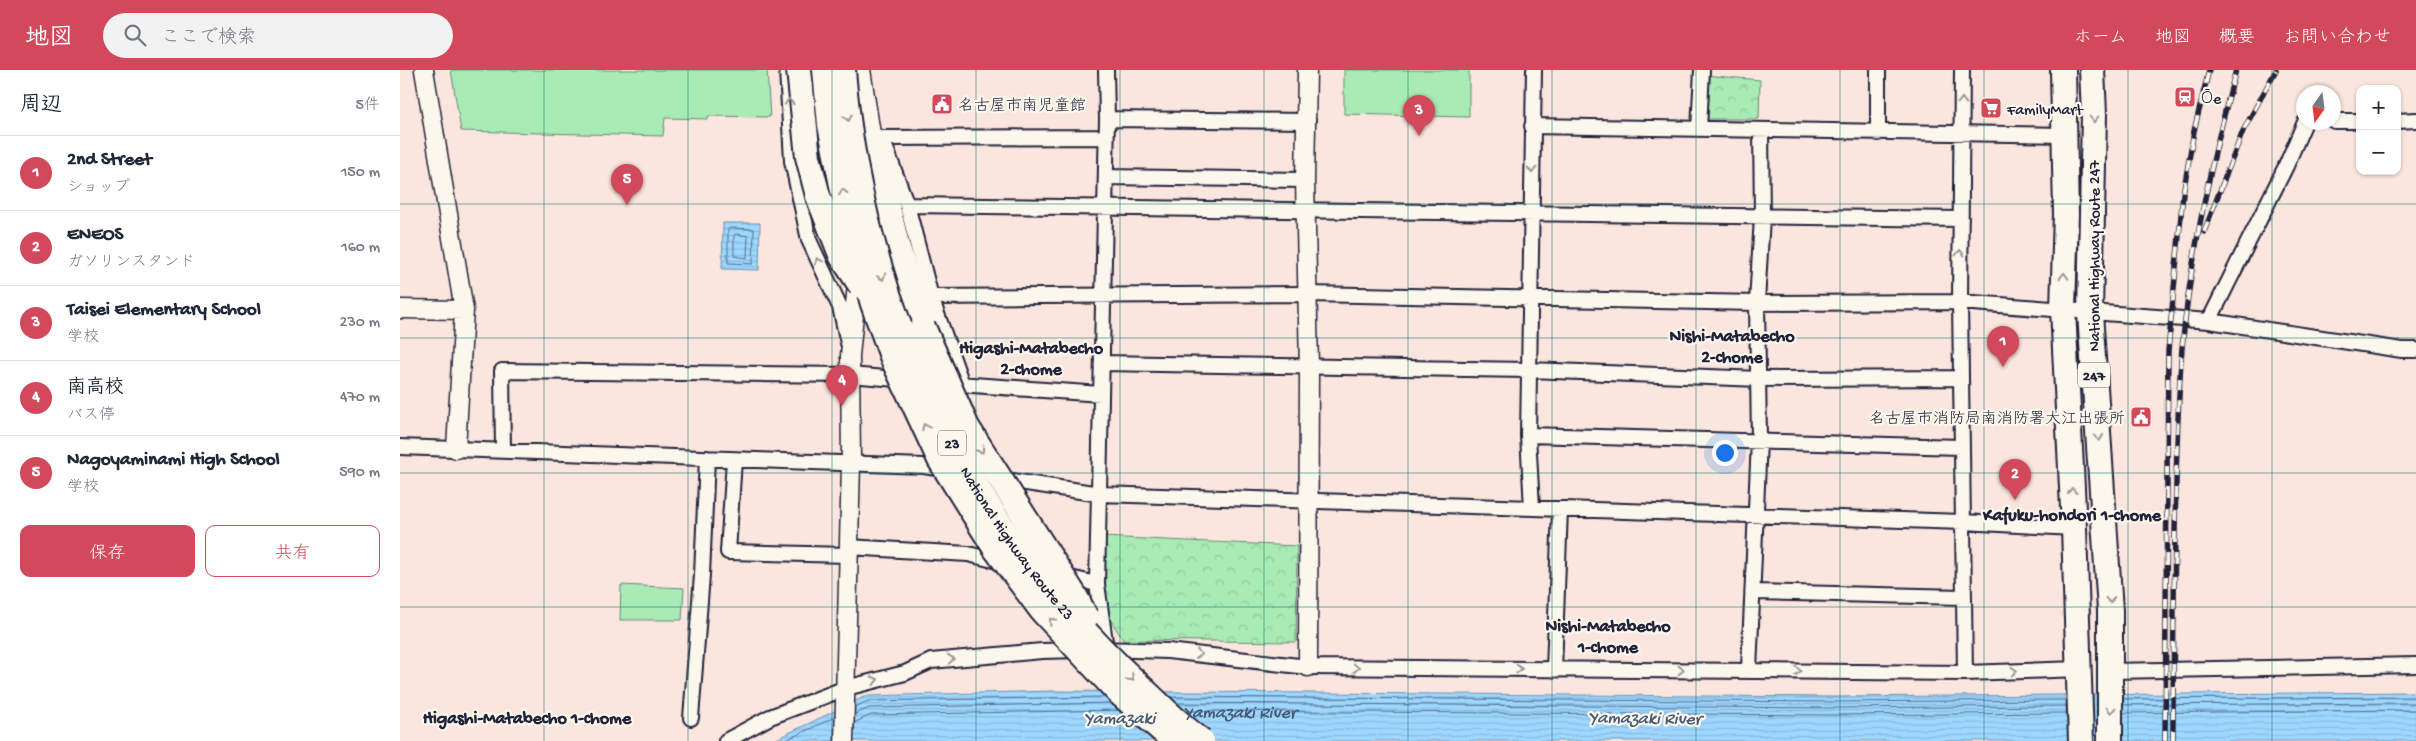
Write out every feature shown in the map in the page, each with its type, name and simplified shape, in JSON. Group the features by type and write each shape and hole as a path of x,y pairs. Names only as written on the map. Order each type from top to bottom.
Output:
{"highway":[{"path":"799,70 808,157 818,196 842,258 873,304"},
{"name":"National Highway Route 23","path":"825,70 830,125 844,198 873,304 893,359 940,460 995,548 1043,612 1118,692 1174,741"},
{"name":"National Highway Route 23","path":"843,70 846,105 860,196 878,263 904,340 947,435 997,518 1044,584 1106,652 1202,741"},
{"name":"National Highway Route 247","path":"2063,70 2066,214 2063,309 2080,674 2080,741"},
{"name":"National Highway Route 247","path":"2092,70 2094,114 2090,313 2103,479 2110,610 2110,741"},
{"path":"874,138 897,245 923,327 968,427 1075,596 1106,652"}],"street":[{"path":"424,70 464,310 456,449"},
{"path":"787,70 792,161 809,240 840,307 850,356"},
{"path":"860,70 874,138 907,205 930,297 962,384"},
{"path":"1106,70 1106,177 1097,584 1106,652"},
{"path":"1307,70 1308,121 1305,211 1309,367 1308,667"},
{"path":"1532,508 1528,435 1534,70"},
{"path":"1699,129 1702,70"},
{"path":"1878,70 1878,133"},
{"path":"1962,70 1960,302 1963,597 1966,673"},
{"path":"1107,119 1308,121"},
{"path":"2401,120 2416,120"},
{"path":"2341,121 2356,121"},
{"path":"1532,126 2063,135"},
{"path":"1749,670 1759,440 1760,379 1757,303 1762,217 1761,130"},
{"path":"2209,321 2301,130"},
{"path":"874,138 1106,137"},
{"path":"844,741 851,463 850,356 874,138"},
{"path":"1106,177 1305,180"},
{"path":"907,205 1961,219"},
{"path":"930,297 1308,294 1757,303 1960,302 2209,321 2402,350 2416,350"},
{"path":"400,308 464,310"},
{"path":"1102,363 1529,370 1760,379 1961,378"},
{"path":"503,451 502,371 850,375 1101,394"},
{"path":"1528,435 1961,447"},
{"path":"400,447 924,466 1100,494 1756,517 1963,522 2074,528"},
{"path":"691,718 702,575 706,458"},
{"path":"734,460 728,552 848,551 968,554 1097,584"},
{"path":"1554,670 1560,509"},
{"path":"1753,592 1963,597"},
{"path":"726,741 770,717 905,673 931,661 1042,650 1106,652 1151,650 1308,667 2080,674"},
{"path":"2111,675 2416,665"}],"green space":[{"path":"451,70 767,70 770,117 708,116 708,119 665,118 663,136 461,131"},
{"path":"1344,70 1469,70 1469,117 1344,114"},
{"path":"1704,75 1760,80 1759,119 1701,119"},
{"path":"1101,537 1297,546 1296,642 1123,640 1105,611"},
{"path":"621,585 684,588 682,620 620,620"}],"water":[{"path":"723,223 760,223 759,270 722,269"},
{"name":"Yamazaki","path":"1053,691 1834,697 2416,692 2416,741 772,741 866,696"}],"railway":[{"path":"2165,741 2168,351 2183,194 2194,131 2209,70"},
{"path":"2173,741 2176,464 2182,348 2196,243 2218,139 2236,70"},
{"path":"2204,232 2243,131 2276,70"}],"place":[{"name":"Ōe","path":"2185,97"},
{"name":"名古屋市南児童館","path":"942,104"},
{"name":"FamilyMart","path":"1991,108"},
{"name":"Taisei Elementary School","path":"1419,136"},
{"name":"Nagoyaminami High School","path":"627,205"},
{"name":"2nd Street","path":"2003,367"},
{"name":"南高校","path":"842,406"},
{"name":"名古屋市消防局南消防署大江出張所","path":"2141,417"},
{"name":"ENEOS","path":"2015,500"}],"district":[{"name":"Nishi-Matabecho 2-chome","path":"1732,345"},
{"name":"Higashi-Matabecho 2-chome","path":"1031,357"},
{"name":"Kafuku-hondori 1-chome","path":"2072,514"},
{"name":"Nishi-Matabecho 1-chome","path":"1608,635"},
{"name":"Higashi-Matabecho 1-chome","path":"527,717"}],"water label":[{"name":"Yamazaki River","path":"1240,712"},
{"name":"Yamazaki River","path":"1645,717"}]}
